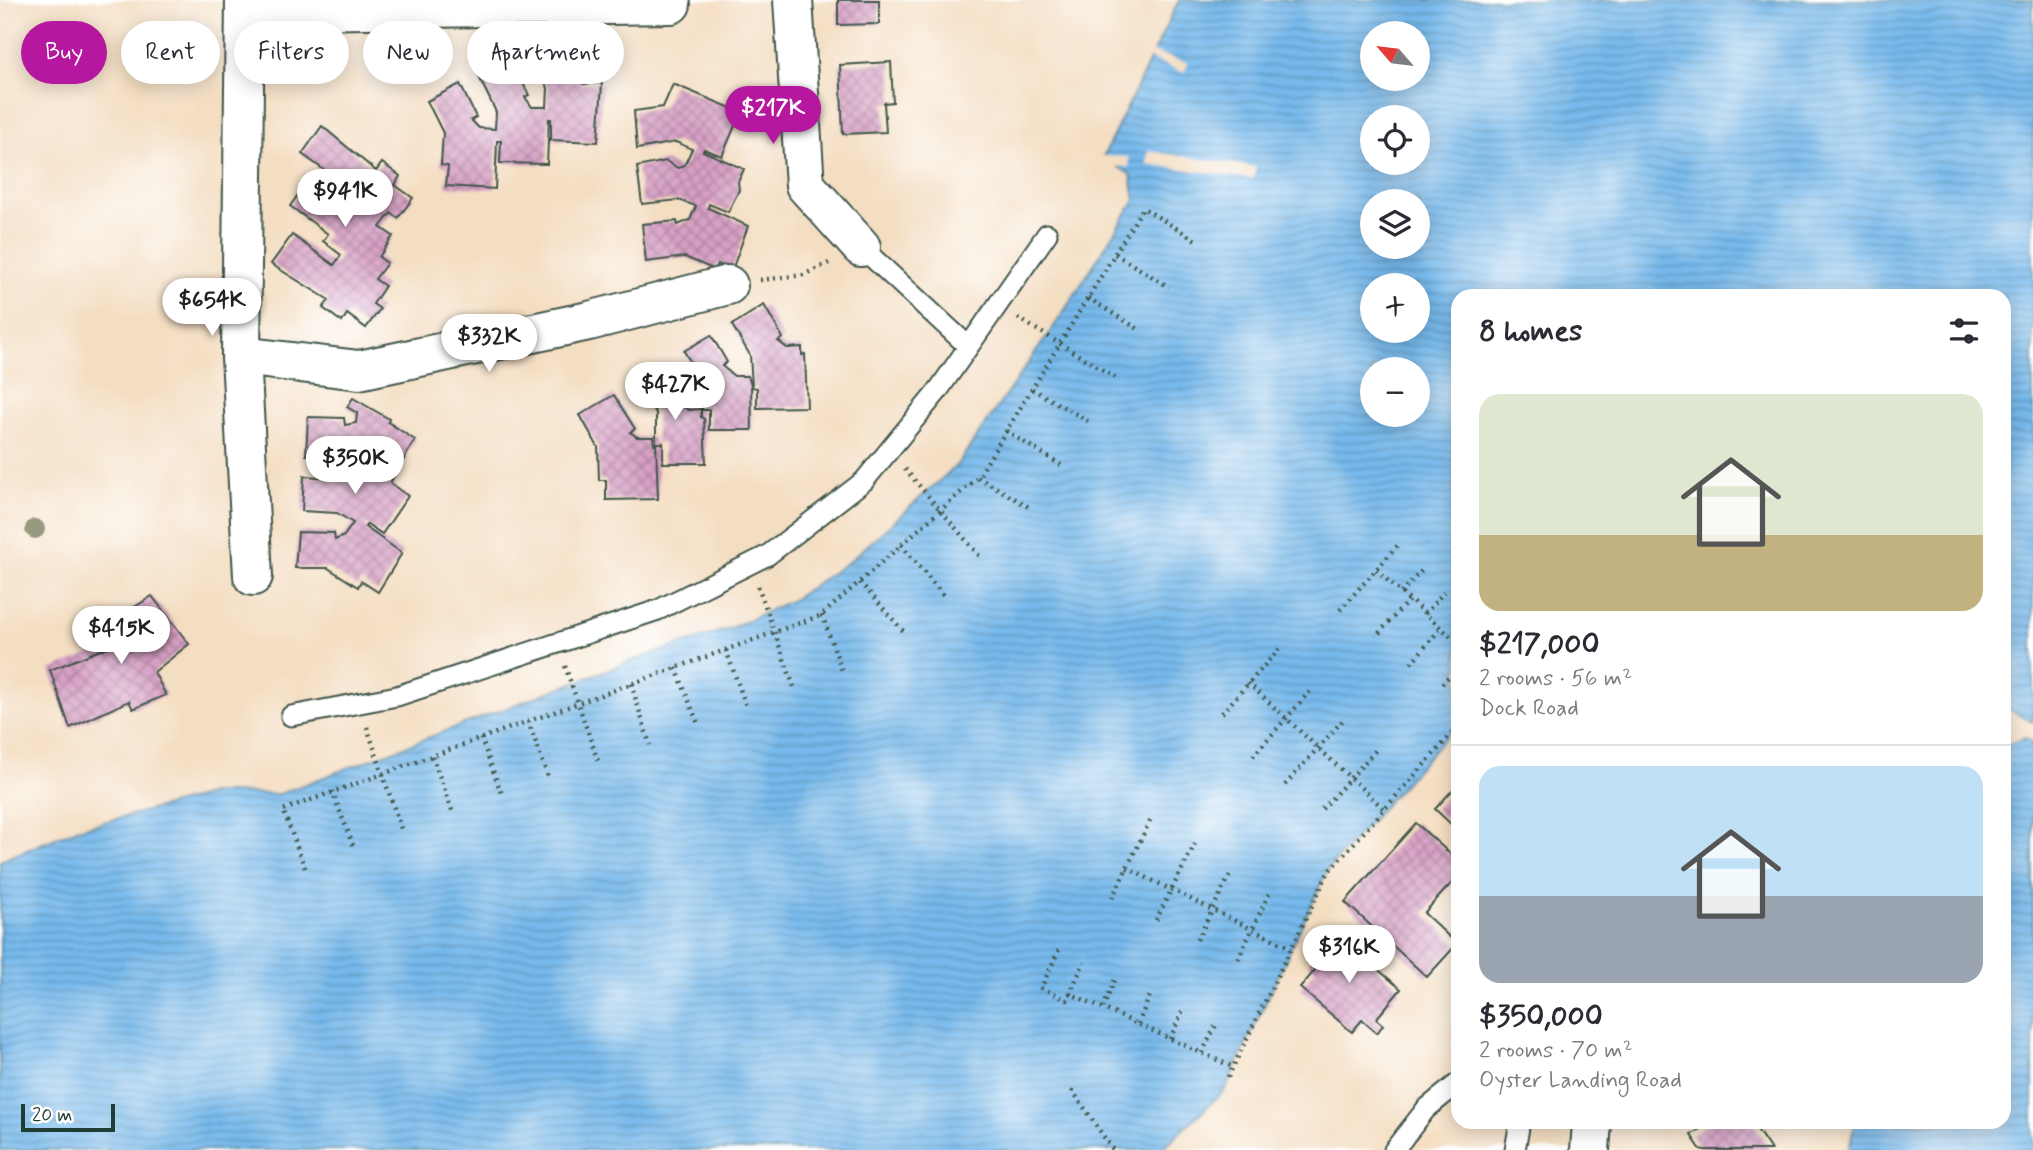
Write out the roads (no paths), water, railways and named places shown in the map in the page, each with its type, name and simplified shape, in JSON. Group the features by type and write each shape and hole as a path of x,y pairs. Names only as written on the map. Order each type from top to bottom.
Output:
{"street":[{"path":"793,0 805,185 861,247"},
{"path":"253,576 241,355 245,5 671,4"},
{"path":"241,355 359,370 576,324 728,285"},
{"path":"1590,1150 1592,1129"}],"lane":[{"path":"291,716 397,696 658,610 768,555 864,481 937,392 1047,234"},
{"path":"861,247 968,346"},
{"path":"1394,1150 1426,1109 1451,1089"},
{"path":"1515,1150 1519,1129"}],"water":[{"path":"1179,0 2033,0 2033,722 2011,711 2011,289 1451,289 1451,731 1328,869 1225,1090 1161,1150 0,1150 0,861 77,829 216,793 279,794 628,662 731,628 792,600 851,560 957,465 1059,319 1135,200 1131,175 1103,157"},
{"path":"2025,738 2033,743 2033,1150 1849,1150 1854,1129 2011,1129 2011,743"}]}
